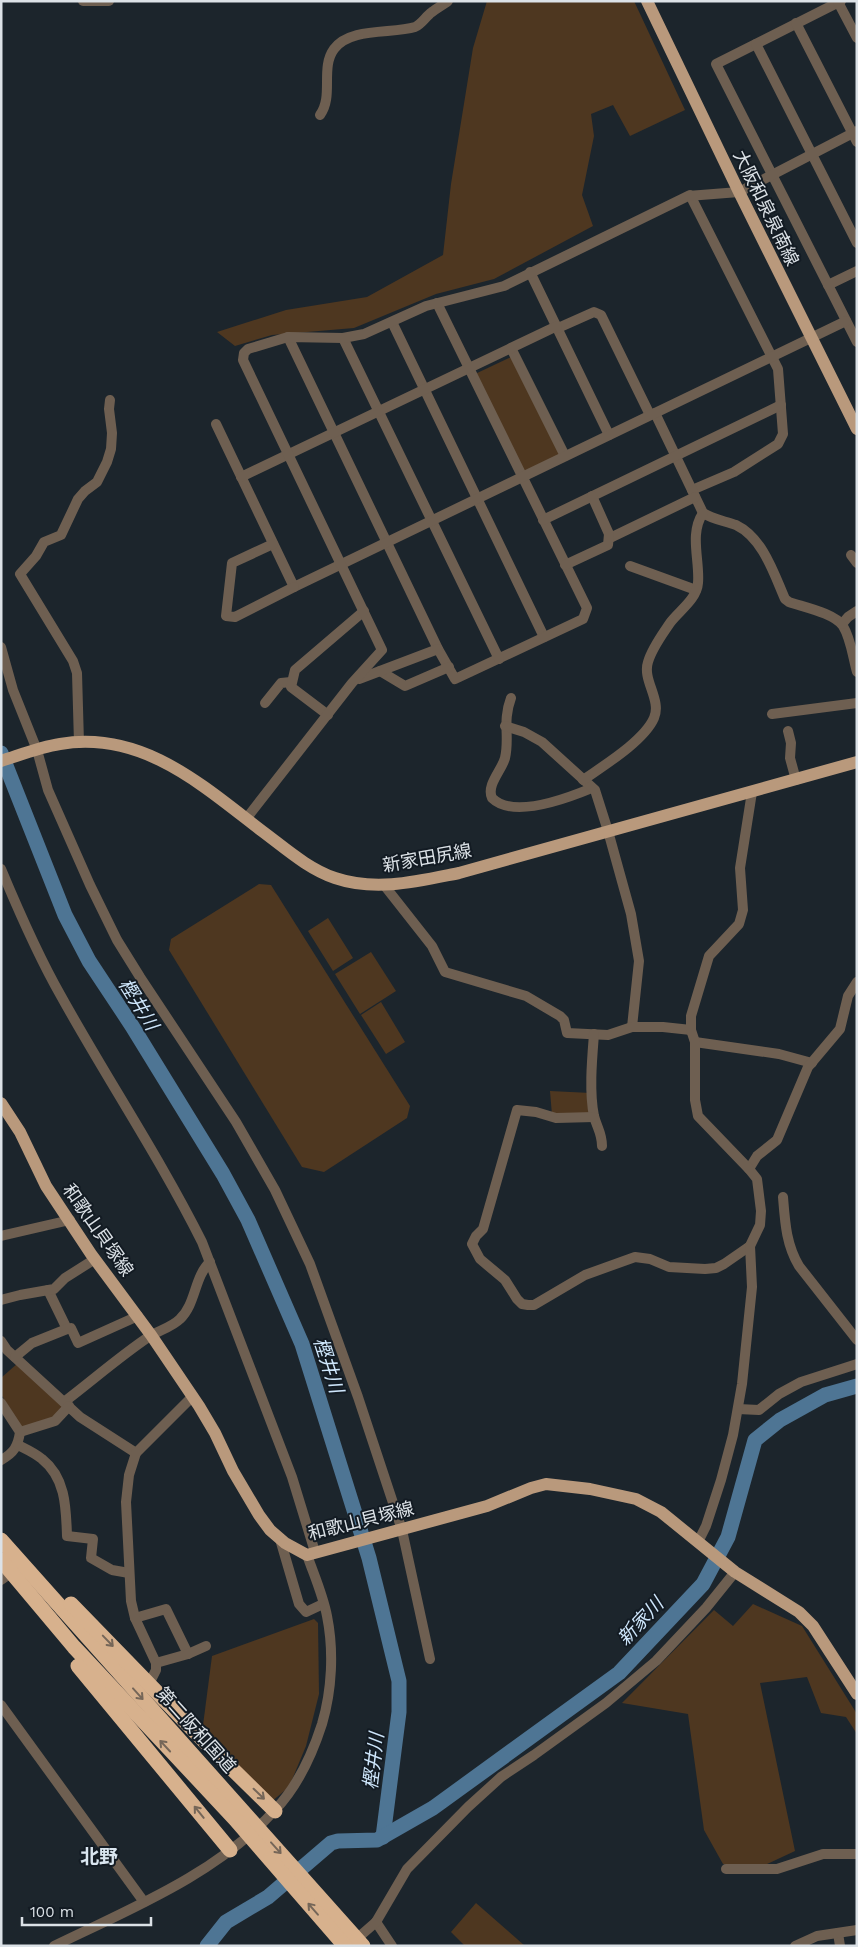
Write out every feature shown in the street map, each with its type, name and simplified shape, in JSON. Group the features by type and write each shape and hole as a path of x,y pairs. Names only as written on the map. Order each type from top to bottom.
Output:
{"highway":[{"path":"230,1850 177,1778 16,1590 5,1562 33,1565 149,1684 160,1702 206,1752 275,1811"},
{"name":"第二阪和国道","path":"5,1562 74,1647 239,1815 358,1945"},
{"name":"第二阪和国道","path":"239,1815 345,1946"}],"main road":[{"name":"大阪和泉泉南線","path":"647,1 738,192 857,429"},
{"name":"新家田尻線","path":"1,761 60,744 106,743 121,746 158,758 187,775 319,872 351,882 384,885 409,883 459,873 857,762"},
{"name":"和歌山貝塚線","path":"1,1103 20,1132 46,1186 95,1259 151,1335 215,1433 233,1471 248,1496 270,1530 280,1539 311,1553 487,1506 524,1490 546,1484 590,1489 636,1499 661,1512 732,1569 799,1612 813,1626 857,1694"}],"street":[{"path":"83,1 110,1"},
{"path":"320,116 324,110 326,98 328,64 335,47 342,40 362,34 418,26 434,10 448,1"},
{"path":"857,38 839,2 716,64 857,342"},
{"path":"392,666 382,650 341,565 243,360 243,355 248,349 288,337 344,338 364,334 426,306 495,288 690,196 738,192 812,154 855,135 796,23"},
{"path":"756,44 857,243"},
{"path":"610,538 734,472 778,444 782,434 778,369 690,196"},
{"path":"828,286 857,271"},
{"path":"530,272 610,435"},
{"path":"288,337 438,649 455,679 583,619 587,608 437,303"},
{"path":"241,477 511,348 594,312 601,315 703,513 737,526 748,533 770,562 785,599 827,615 842,624 857,672"},
{"path":"273,544 232,563 226,616 235,617 846,321"},
{"path":"392,322 544,637"},
{"path":"344,338 499,659"},
{"path":"511,348 565,456"},
{"path":"79,743 77,673 73,661 20,574 36,556 44,542 61,535 78,498 97,482 111,449 110,400"},
{"path":"543,520 781,405"},
{"path":"216,424 294,587"},
{"path":"565,565 608,545 610,538 592,496"},
{"path":"583,780 618,755 644,732 654,718 655,701 647,664 654,647 671,622 695,595 698,584 697,525 703,513"},
{"path":"630,566 696,590"},
{"path":"328,714 291,687 295,670 364,611"},
{"path":"842,624 857,611"},
{"path":"1,647 13,690 36,750 48,790 118,940 140,977 236,1122 275,1190 310,1264 358,1397 399,1530 430,1659"},
{"path":"355,680 438,649"},
{"path":"246,819 355,680 382,650"},
{"path":"380,671 405,686 448,667"},
{"path":"265,703 280,684 291,682"},
{"path":"511,698 507,709 505,726 507,746 505,759 490,789 490,794 496,802 503,805 539,805 565,799 592,788"},
{"path":"772,714 857,703"},
{"path":"505,726 524,732 542,742 595,790 631,914 639,961 632,1027"},
{"path":"788,731 791,743 790,758 796,780"},
{"path":"700,1544 721,1480 738,1409 749,1330 752,1287 750,1246 760,1225 761,1211 757,1179 750,1168 698,1116 695,1090 695,1042 691,1030 691,1016 709,956 739,924 743,910 740,868 752,792"},
{"path":"1,870 19,912 60,996 184,1206 210,1262 292,1477 327,1616 331,1663 326,1711 311,1754 294,1787 275,1811 230,1850 175,1887 54,1946"},
{"path":"384,885 432,946 445,972 526,996 560,1016 564,1020 567,1033 615,1034 632,1027 663,1027 691,1030"},
{"path":"750,1168 757,1156 777,1140 808,1067 840,1029 848,996 857,982"},
{"path":"594,1034 592,1070 594,1117 602,1134 602,1146"},
{"path":"695,1042 779,1054 812,1063"},
{"path":"594,1117 556,1118 536,1112 517,1110 483,1229 476,1236 472,1244 480,1259 505,1280 522,1304 534,1305 585,1275 635,1257 650,1259 669,1267 716,1268 750,1246"},
{"path":"783,1197 787,1239 791,1254 857,1340"},
{"path":"1,1236 70,1220"},
{"path":"1,1300 54,1289 65,1278 95,1259"},
{"path":"20,1432 55,1421 67,1404 151,1335 171,1326 181,1318 189,1305 201,1274 210,1262"},
{"path":"48,1290 66,1330"},
{"path":"15,1357 32,1343 71,1328 78,1343 138,1316"},
{"path":"1,1342 7,1350 80,1417 136,1453"},
{"path":"738,1409 759,1410 779,1394 801,1382 857,1364"},
{"path":"149,1684 156,1670 156,1664 135,1618 129,1573 126,1502 129,1475 136,1453 192,1397"},
{"path":"1,1403 20,1432 18,1445 10,1456 1,1460"},
{"path":"18,1445 42,1458 60,1482 65,1500 68,1536 93,1539 91,1558 112,1570 129,1573"},
{"path":"280,1539 299,1604 306,1612 324,1604"},
{"path":"358,1945 376,1922 407,1869 468,1807 500,1777 606,1703 656,1661 706,1608 732,1569"},
{"path":"135,1618 166,1609 188,1654"},
{"path":"156,1664 206,1646"},
{"path":"1,1705 144,1902"},
{"path":"726,1869 777,1869 823,1854 857,1854"},
{"path":"376,1922 392,1946"},
{"path":"794,1946 817,1936 857,1930"},
{"path":"838,1933 840,1946"}],"shaded area":[{"path":"487,1 634,1 685,110 630,136 613,105 591,114 594,136 582,195 593,226 494,279 436,294 354,328 272,335 235,346 217,332 286,310 367,297 443,255 451,184 473,48"},
{"path":"511,357 561,454 523,473 475,374"},
{"path":"259,884 271,885 410,1106 407,1118 324,1172 302,1167 169,950 171,939"},
{"path":"328,918 353,958 333,971 308,931"},
{"path":"371,952 396,991 360,1014 335,974"},
{"path":"381,1002 405,1042 386,1054 361,1015"},
{"path":"550,1091 591,1093 590,1115 552,1115"},
{"path":"18,1363 65,1406 52,1420 21,1428 1,1394 1,1378"},
{"path":"753,1604 802,1626 857,1714 857,1734 846,1717 821,1713 807,1677 760,1683 795,1851 765,1865 723,1864 704,1830 688,1714 622,1703 714,1610 733,1626"},
{"path":"314,1619 318,1623 319,1694 306,1746 289,1787 271,1802 202,1733 212,1656"},
{"path":"476,1903 525,1946 465,1946 451,1932"}],"waterway":[{"name":"樫井川","path":"1,753 65,915 89,961 132,1026 223,1174 248,1220 302,1344 369,1558 399,1681 399,1712 383,1837"},
{"name":"新家川","path":"207,1946 226,1922 268,1897 331,1843 338,1841 377,1840 433,1808 619,1673 703,1584 728,1537 755,1440 780,1420 825,1395 857,1386"}],"district":[{"name":"北野","path":"99,1856"}]}
